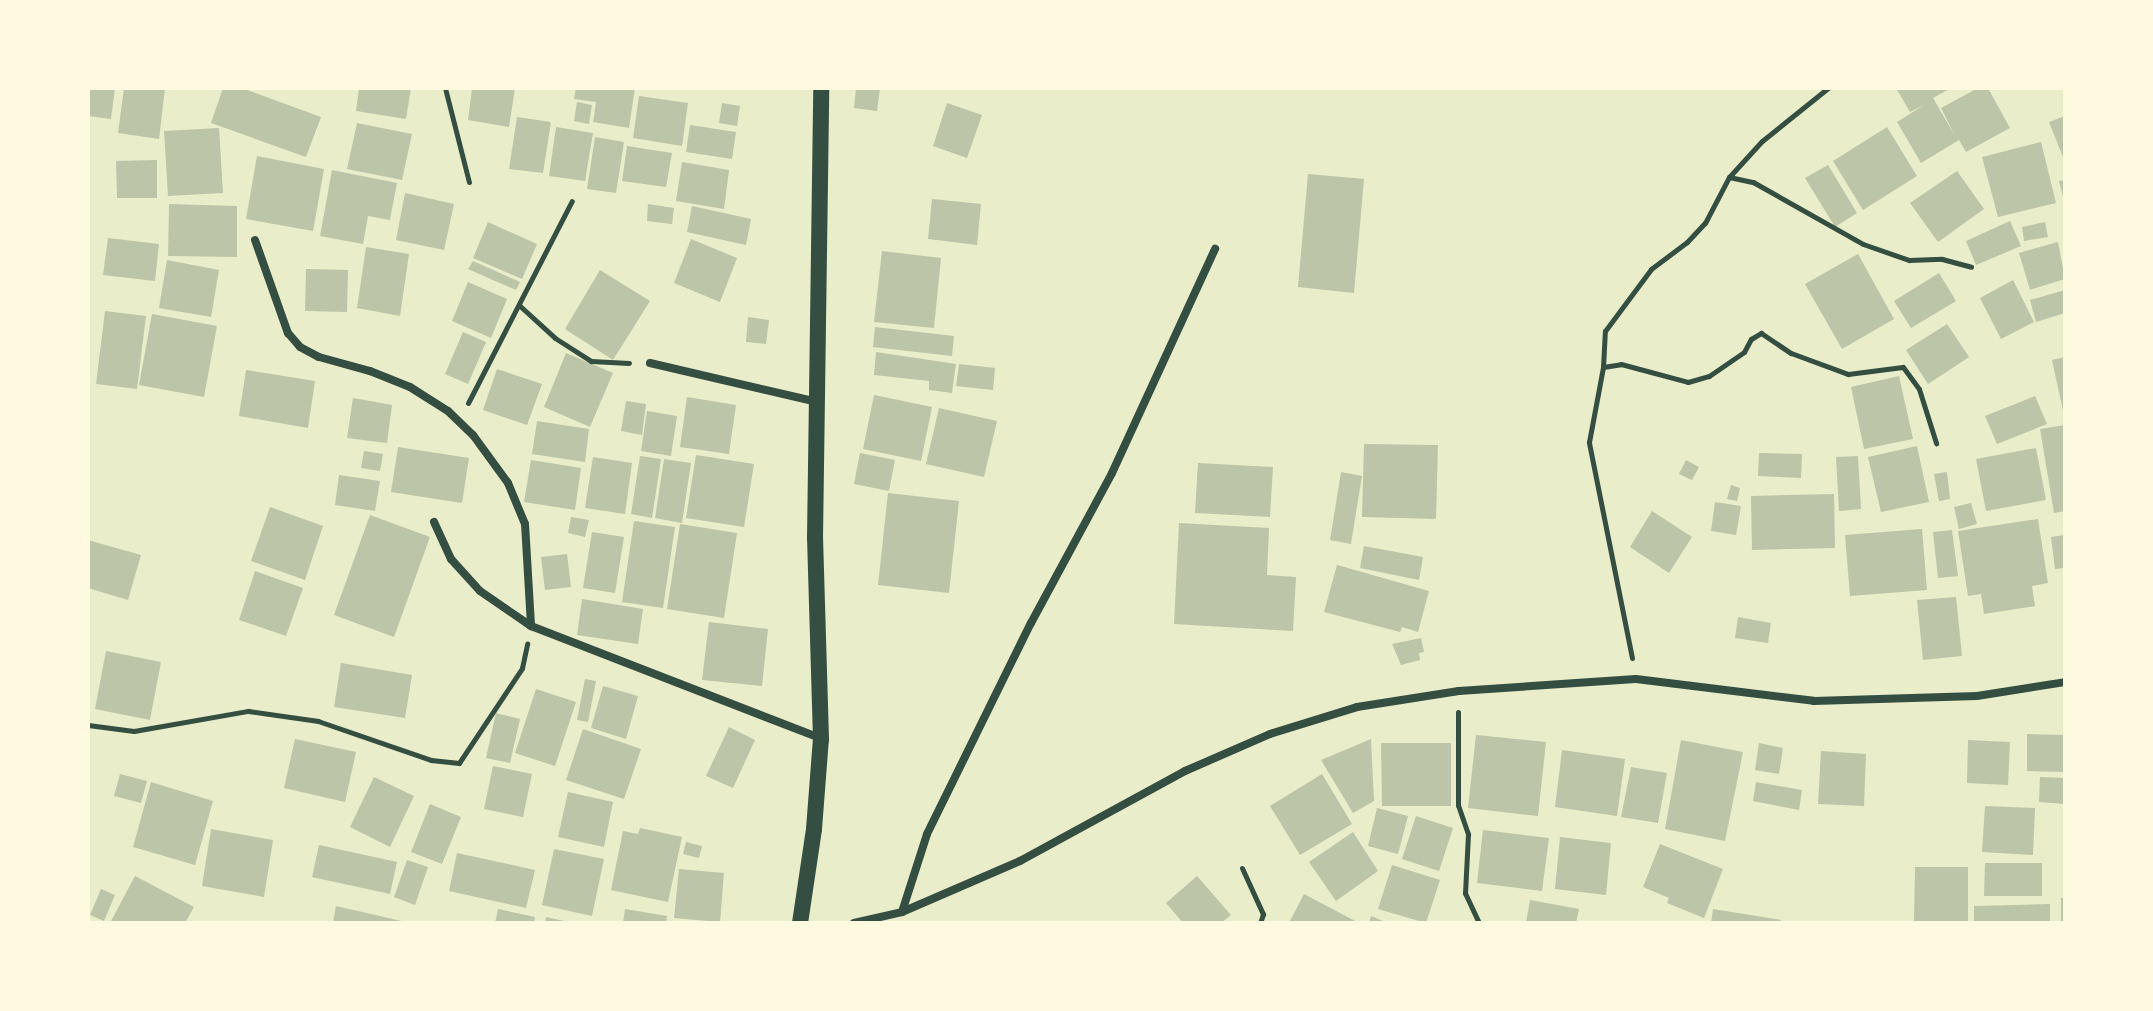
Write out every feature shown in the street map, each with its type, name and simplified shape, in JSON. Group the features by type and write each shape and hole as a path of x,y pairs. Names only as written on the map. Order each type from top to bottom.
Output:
{"main road":[{"path":"800,923 814,829 821,739 815,538 821,88"}],"street":[{"path":"255,240 288,333 300,347 410,387 459,421 508,483 525,524 531,626"},
{"path":"902,912 927,834 1031,623 1112,473 1215,249"},
{"path":"650,363 819,402"},
{"path":"434,522 451,559 480,591 531,626 821,739"},
{"path":"854,923 902,912 1020,861 1185,771 1270,734 1357,707 1459,691 1636,679 1828,701 1977,696 2065,682"}],"path":[{"path":"445,88 469,182"},
{"path":"1636,679 1589,442 1603,367 1605,331 1651,269 1687,242 1705,223 1729,177 1762,141 1828,88"},
{"path":"1729,177 1753,182 1863,244 1909,260 1942,259 1971,267"},
{"path":"459,421 572,201"},
{"path":"520,306 555,338 591,361 650,363"},
{"path":"1603,367 1621,364 1688,382 1709,376 1744,352 1751,339 1761,333 1791,353 1848,374 1903,367 1919,389 1936,443"},
{"path":"88,725 134,731 248,711 318,721 431,760 459,763 522,668 531,626"},
{"path":"1459,691 1458,805 1468,834 1465,893 1479,923"},
{"path":"1242,868 1263,914 1260,923"}],"building":[{"path":"88,88 115,88 111,119 88,116"},
{"path":"124,88 165,88 159,139 118,133"},
{"path":"223,88 242,88 321,117 306,157 211,123"},
{"path":"359,88 411,88 406,119 356,111"},
{"path":"472,88 515,88 509,127 468,120"},
{"path":"576,88 635,88 629,128 593,122 596,102 574,99"},
{"path":"856,88 880,88 877,111 854,108"},
{"path":"1896,88 1951,88 1933,98 1955,136 1941,108 1978,88 1988,88 2010,128 1966,152 1959,140 1921,163 1897,122 1924,105 1910,112"},
{"path":"639,96 688,103 682,146 633,138"},
{"path":"577,102 592,105 589,124 574,121"},
{"path":"722,103 740,106 737,126 719,123"},
{"path":"947,103 982,115 967,158 933,146"},
{"path":"2065,116 2065,162 2049,122"},
{"path":"517,117 551,122 543,173 509,169"},
{"path":"357,123 412,134 402,180 347,169"},
{"path":"690,125 736,132 732,159 686,152"},
{"path":"556,127 593,133 585,181 549,176"},
{"path":"1887,127 1917,176 1863,210 1833,161"},
{"path":"219,128 223,193 168,196 164,131"},
{"path":"595,137 624,142 616,193 587,189"},
{"path":"2041,142 2056,203 1998,217 1982,157"},
{"path":"627,146 672,153 666,187 622,181"},
{"path":"257,156 324,169 313,231 246,219"},
{"path":"157,160 157,198 117,198 116,161"},
{"path":"682,162 729,170 724,209 676,201"},
{"path":"1828,165 1857,213 1835,227 1805,178"},
{"path":"332,170 397,183 390,220 368,216 363,244 320,236"},
{"path":"1957,171 1984,209 1938,242 1910,203"},
{"path":"1308,174 1364,179 1354,293 1298,287"},
{"path":"2065,180 2065,200 2064,200 2059,181"},
{"path":"405,193 454,204 444,250 396,240"},
{"path":"932,199 981,204 977,245 928,239"},
{"path":"169,204 237,206 237,257 168,256"},
{"path":"648,204 674,208 672,224 647,221"},
{"path":"692,206 751,219 746,245 687,232"},
{"path":"2010,221 2021,246 1976,265 1966,241"},
{"path":"488,222 537,244 522,279 473,258"},
{"path":"2045,222 2048,237 2024,241 2022,227"},
{"path":"108,238 159,244 155,281 103,275"},
{"path":"691,239 737,258 720,302 674,283"},
{"path":"2058,242 2065,279 2030,290 2019,253"},
{"path":"366,247 409,254 400,316 357,308"},
{"path":"882,251 941,258 934,328 874,322"},
{"path":"1858,254 1894,319 1842,349 1805,284"},
{"path":"167,260 219,270 211,317 159,308"},
{"path":"473,261 520,282 516,290 468,269"},
{"path":"306,269 348,270 347,312 305,311"},
{"path":"600,270 650,301 613,360 565,329"},
{"path":"1939,273 1956,301 1911,328 1894,301"},
{"path":"2013,280 2034,322 2001,339 1980,298"},
{"path":"468,282 507,299 491,338 452,321"},
{"path":"2065,290 2065,313 2036,322 2030,300"},
{"path":"105,311 146,316 137,389 96,384"},
{"path":"152,314 217,326 204,397 139,385"},
{"path":"748,317 769,320 766,344 746,342"},
{"path":"1947,324 1969,357 1928,384 1906,350"},
{"path":"875,327 954,336 952,356 873,347"},
{"path":"463,332 486,342 468,384 445,374"},
{"path":"876,352 956,364 952,393 929,390 929,381 874,375"},
{"path":"566,353 613,373 590,427 544,407"},
{"path":"2065,357 2065,414 2064,415 2052,360"},
{"path":"959,364 995,368 993,390 956,386"},
{"path":"497,369 542,384 527,425 483,410"},
{"path":"246,370 315,381 308,428 239,416"},
{"path":"1899,376 1913,439 1864,449 1851,387"},
{"path":"874,395 932,407 921,461 863,449"},
{"path":"2035,396 2047,424 1997,444 1985,416"},
{"path":"687,397 736,405 729,454 680,447"},
{"path":"353,398 392,405 387,443 347,438"},
{"path":"626,401 646,404 642,435 621,431"},
{"path":"939,408 997,421 984,477 926,464"},
{"path":"647,411 677,416 671,456 641,451"},
{"path":"537,421 589,429 585,462 532,454"},
{"path":"2065,425 2065,511 2054,513 2040,429"},
{"path":"1364,444 1438,445 1436,519 1362,517"},
{"path":"1917,446 1929,502 1881,512 1868,457"},
{"path":"398,447 469,458 462,503 391,492"},
{"path":"2036,448 2046,500 1986,511 1976,459"},
{"path":"364,451 383,454 380,471 361,468"},
{"path":"860,453 895,460 889,491 854,484"},
{"path":"1759,453 1802,454 1801,478 1758,476"},
{"path":"696,455 754,464 744,527 686,518"},
{"path":"640,456 661,459 652,518 631,514"},
{"path":"1858,456 1861,509 1839,511 1836,457"},
{"path":"593,457 632,463 625,514 585,508"},
{"path":"664,459 691,463 682,523 655,518"},
{"path":"531,460 581,468 575,510 524,502"},
{"path":"1686,460 1699,467 1692,480 1679,474"},
{"path":"1198,463 1273,467 1270,517 1195,513"},
{"path":"1341,472 1362,476 1351,544 1330,540"},
{"path":"1947,472 1950,499 1939,501 1934,474"},
{"path":"339,475 380,481 375,511 335,505"},
{"path":"1731,485 1740,488 1737,501 1727,499"},
{"path":"888,493 959,501 949,593 878,585"},
{"path":"1834,494 1835,548 1752,550 1751,496"},
{"path":"1715,502 1741,506 1736,535 1711,531"},
{"path":"1971,503 1977,524 1959,529 1954,507"},
{"path":"270,507 323,526 305,580 251,561"},
{"path":"1652,511 1692,537 1669,573 1630,547"},
{"path":"370,515 430,537 394,637 334,615"},
{"path":"571,517 589,520 585,537 568,533"},
{"path":"2038,519 2048,583 2032,586 2035,606 1984,614 1981,594 1968,596 1958,531"},
{"path":"634,521 675,527 663,608 622,602"},
{"path":"1179,523 1269,528 1267,575 1296,577 1293,631 1174,624"},
{"path":"680,524 737,533 724,618 667,609"},
{"path":"1922,529 1927,590 1850,596 1845,535"},
{"path":"1952,530 1958,576 1938,578 1933,532"},
{"path":"592,532 624,537 615,593 583,588"},
{"path":"2065,535 2065,568 2055,569 2051,537"},
{"path":"88,540 141,555 128,600 88,588"},
{"path":"1364,546 1423,557 1419,580 1360,568"},
{"path":"567,554 571,587 545,590 541,557"},
{"path":"1337,565 1429,591 1418,632 1402,627 1400,632 1324,612"},
{"path":"255,571 303,588 286,636 239,620"},
{"path":"1956,597 1962,656 1923,660 1917,600"},
{"path":"582,599 643,609 638,644 577,635"},
{"path":"1738,617 1771,623 1768,643 1735,638"},
{"path":"709,622 768,629 762,686 702,680"},
{"path":"1421,638 1424,652 1419,653 1420,660 1401,665 1392,644"},
{"path":"106,651 161,662 150,720 95,709"},
{"path":"341,663 412,675 405,718 334,707"},
{"path":"585,679 596,681 588,722 577,720"},
{"path":"603,686 638,696 626,739 591,728"},
{"path":"536,689 576,702 555,766 515,753"},
{"path":"496,713 520,719 510,763 486,758"},
{"path":"729,727 755,740 733,788 706,776"},
{"path":"583,729 641,749 624,799 566,780"},
{"path":"2027,734 2065,735 2065,772 2027,771"},
{"path":"1476,735 1546,742 1538,816 1468,808"},
{"path":"295,739 356,752 345,802 284,788"},
{"path":"1371,739 1374,801 1353,813 1321,760"},
{"path":"1681,740 1743,752 1725,841 1665,829"},
{"path":"1968,740 2010,742 2008,785 1967,783"},
{"path":"1381,743 1451,743 1451,806 1382,806"},
{"path":"1759,743 1783,748 1779,774 1755,770"},
{"path":"1562,750 1625,759 1617,816 1555,807"},
{"path":"1821,751 1866,754 1864,806 1818,804"},
{"path":"493,766 532,774 523,817 484,809"},
{"path":"1631,767 1667,773 1658,823 1621,817"},
{"path":"120,774 147,781 141,803 114,796"},
{"path":"1322,774 1352,824 1300,855 1270,806"},
{"path":"374,777 414,796 390,847 350,827"},
{"path":"2040,777 2065,778 2065,804 2039,802"},
{"path":"151,782 213,801 195,865 133,847"},
{"path":"1756,782 1802,790 1799,810 1753,801"},
{"path":"568,792 613,802 604,847 558,837"},
{"path":"430,804 461,817 442,864 411,852"},
{"path":"1985,806 2035,808 2033,855 1982,852"},
{"path":"1377,808 1408,816 1398,854 1368,846"},
{"path":"1416,816 1453,828 1439,871 1402,859"},
{"path":"640,828 682,837 668,902 611,890 623,831 638,834"},
{"path":"211,829 273,840 264,897 202,886"},
{"path":"1483,830 1549,838 1542,891 1477,883"},
{"path":"1353,832 1378,871 1336,901 1309,862"},
{"path":"1560,837 1611,843 1606,895 1555,889"},
{"path":"686,842 702,846 699,858 683,854"},
{"path":"1660,844 1723,869 1704,918 1667,903 1669,898 1643,887"},
{"path":"319,845 397,862 390,894 312,877"},
{"path":"554,849 604,859 592,916 542,905"},
{"path":"457,853 535,870 526,908 449,891"},
{"path":"407,860 428,867 415,905 394,897"},
{"path":"1985,863 2042,863 2042,896 1984,896"},
{"path":"1392,865 1440,880 1426,923 1378,909"},
{"path":"1915,867 1968,867 1968,923 1914,923"},
{"path":"679,869 724,873 720,922 674,918"},
{"path":"135,876 194,907 185,923 110,923"},
{"path":"1197,876 1231,915 1221,923 1183,923 1166,903"},
{"path":"101,889 115,895 104,921 90,915"},
{"path":"1304,894 1359,923 1289,923"},
{"path":"2061,898 2065,898 2065,923 2061,923"},
{"path":"1530,900 1579,909 1576,923 1526,923"},
{"path":"2050,904 2050,923 1974,923 1974,906"},
{"path":"336,906 406,922 406,923 333,923"},
{"path":"498,909 535,917 534,923 495,923"},
{"path":"625,909 667,916 666,923 623,923"},
{"path":"1713,909 1781,920 1780,923 1711,923"},
{"path":"1371,916 1388,923 1369,923"},
{"path":"546,917 569,922 569,923 545,923"}]}
